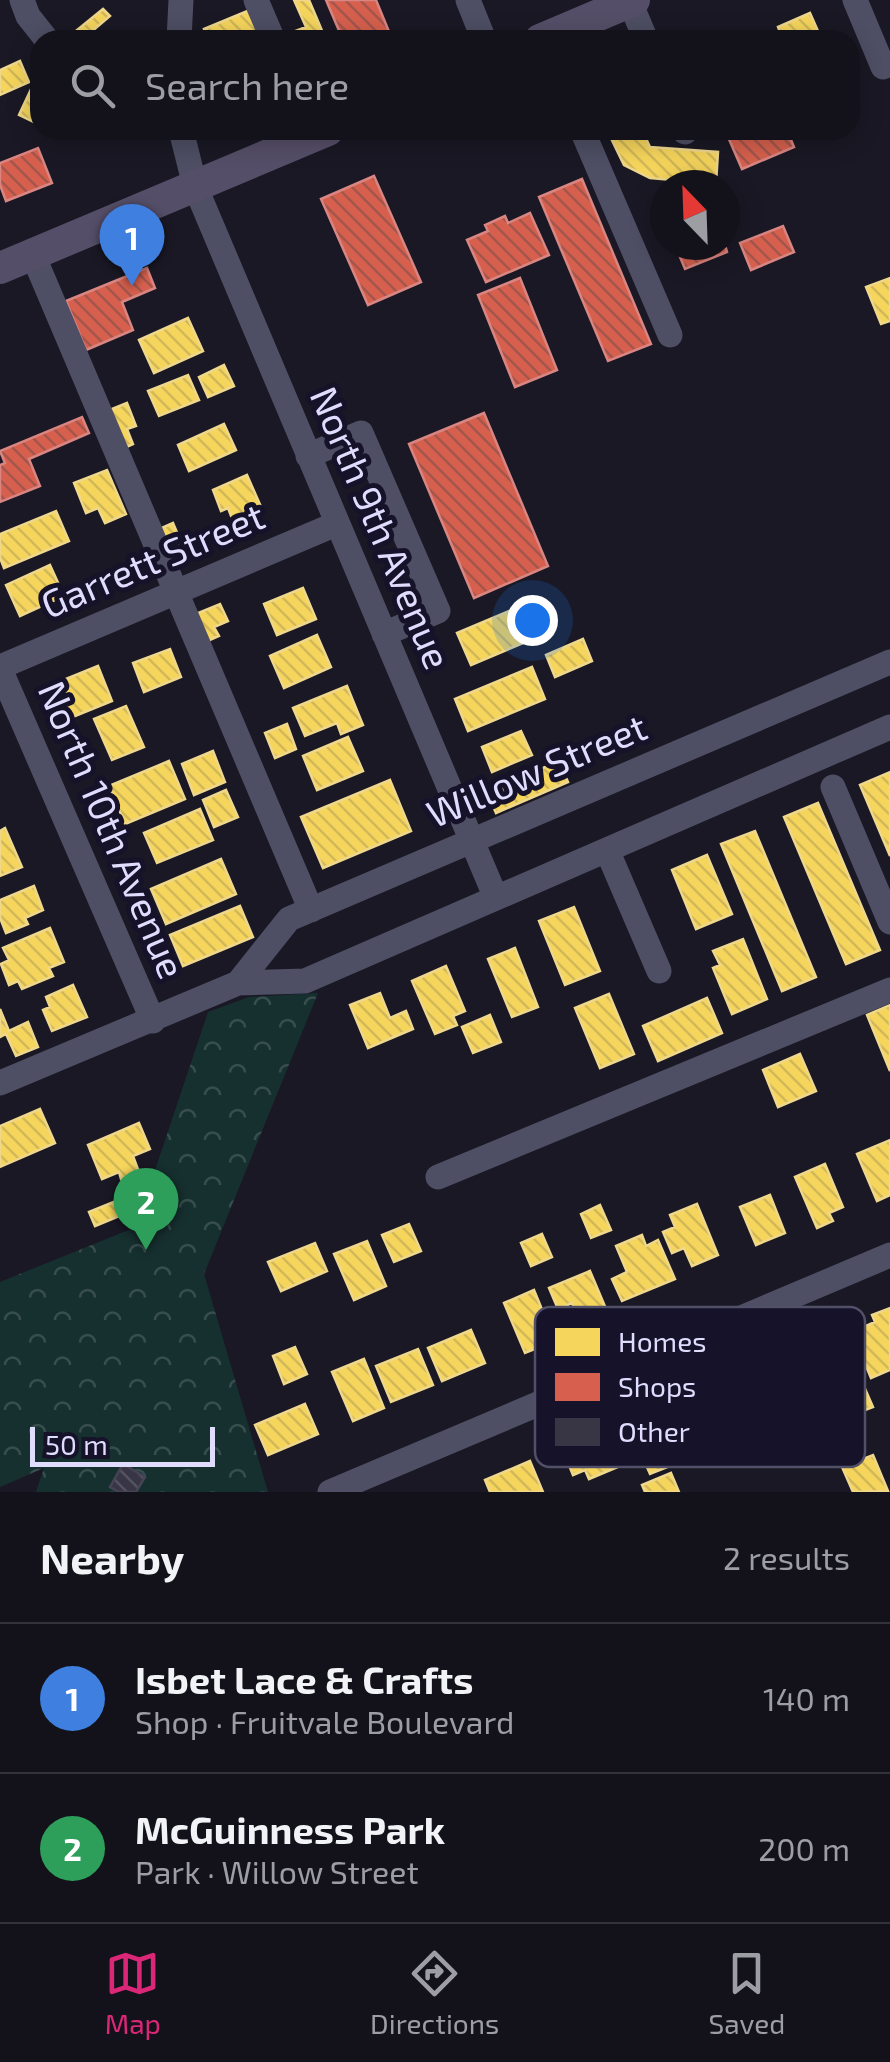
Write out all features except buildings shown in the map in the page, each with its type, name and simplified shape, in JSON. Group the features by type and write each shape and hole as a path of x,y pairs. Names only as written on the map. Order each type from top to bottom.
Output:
{"main road":[{"path":"565,30 632,1"},
{"path":"0,268 300,140"}],"street":[{"path":"22,0 39,30"},
{"path":"180,30 181,0"},
{"path":"256,0 270,30"},
{"path":"468,0 480,30"},
{"path":"854,0 883,67"},
{"path":"632,1 642,30"},
{"name":"North 9th Avenue","path":"183,140 194,186 496,898"},
{"path":"586,140 670,335"},
{"path":"33,255 310,910"},
{"path":"308,456 361,433 438,610 384,634"},
{"name":"Garrett Street","path":"0,668 336,524"},
{"name":"Willow Street","path":"238,982 288,919 890,662"},
{"name":"North 10th Avenue","path":"0,668 153,1021"},
{"name":"Willow Street","path":"0,1084 238,982 305,981 890,727"},
{"path":"833,787 890,922"},
{"path":"607,850 658,971"},
{"path":"438,1178 890,990"},
{"path":"767,1307 890,1255"},
{"path":"330,1492 535,1405"}],"green space":[{"path":"318,993 204,1274 268,1492 36,1492 44,1468 0,1487 0,1282 136,1227 208,1012 249,997"}],"place":[{"name":"Isbet Lace & Crafts","path":"132,286"},
{"name":"McGuinness Park","path":"146,1250"}]}
